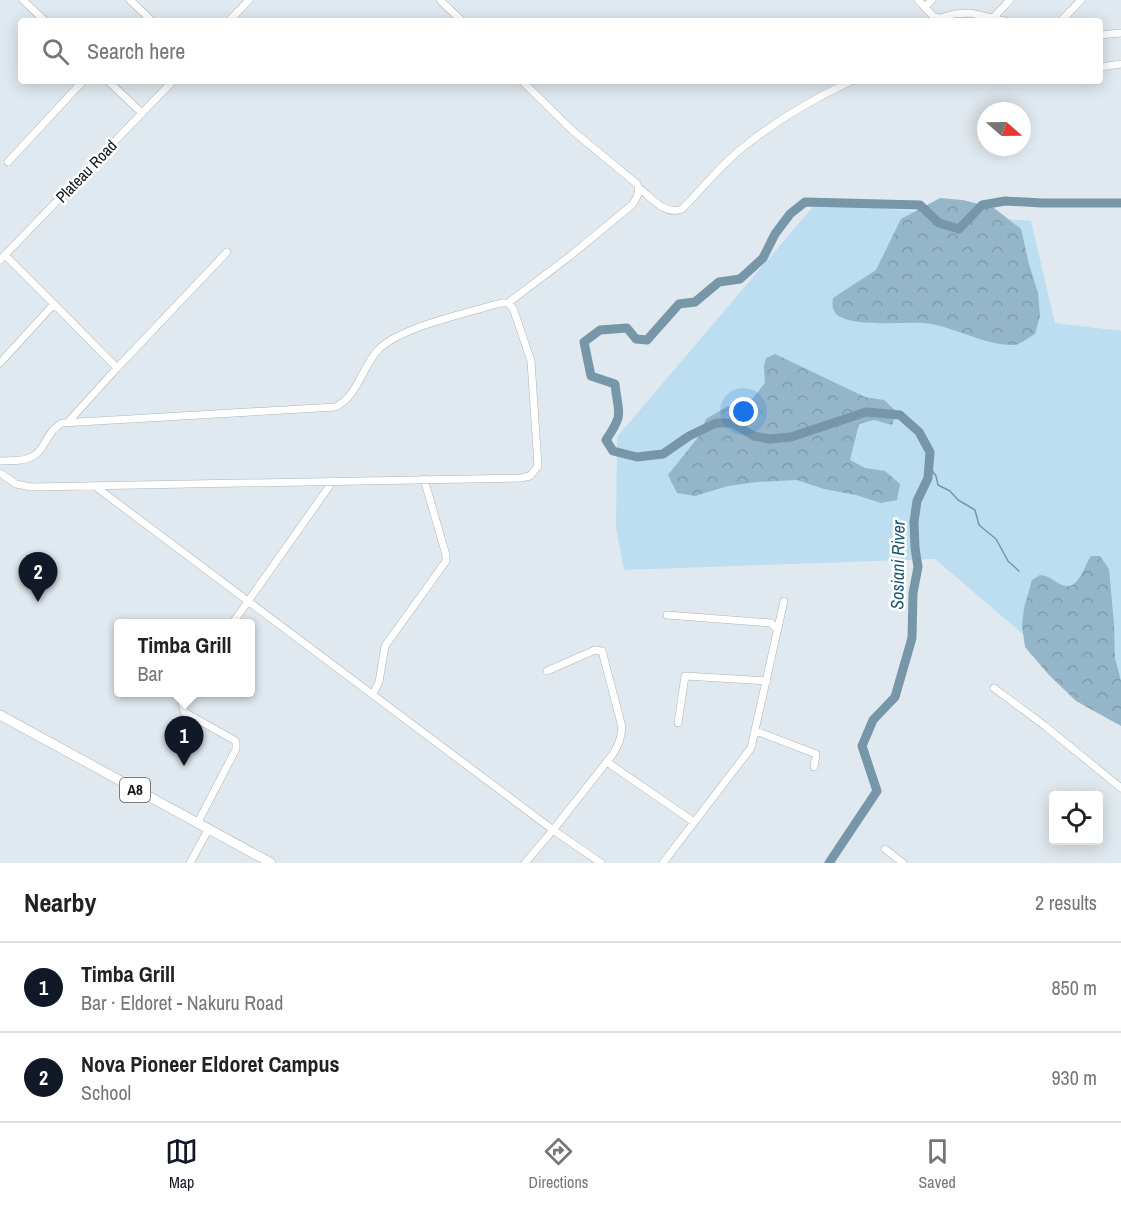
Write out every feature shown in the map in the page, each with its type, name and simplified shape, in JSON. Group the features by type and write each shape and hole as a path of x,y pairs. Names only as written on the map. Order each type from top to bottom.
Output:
{"highway":[{"name":"A8","path":"0,716 272,863"}],"street":[{"path":"22,0 42,18"},
{"path":"130,0 149,18"},
{"path":"232,18 249,0"},
{"path":"440,0 459,18"},
{"path":"918,0 934,17 940,18 954,14 993,18 1010,0"},
{"path":"925,7 932,0"},
{"path":"1064,18 1081,0"},
{"path":"1103,35 1121,33"},
{"path":"1103,67 1121,64"},
{"path":"8,162 80,84"},
{"path":"111,84 142,113"},
{"name":"Plateau Road","path":"3,257 169,84"},
{"path":"525,84 639,188 667,211 675,212 682,209 739,151 763,132 812,99 844,84"},
{"path":"0,461 26,460 34,456 44,444 51,429 69,421 335,407 343,404 380,348 410,330 501,303 508,303 632,206 638,196 639,188"},
{"path":"69,421 227,252"},
{"path":"3,257 54,304 117,368"},
{"path":"0,472 23,487 521,478 530,476 536,470 538,457 531,361 513,308 508,303"},
{"path":"0,363 54,304"},
{"path":"373,694 379,682 385,646 446,561 443,542 424,479"},
{"path":"235,619 333,481"},
{"path":"96,487 601,863"},
{"path":"663,863 751,748 784,601"},
{"path":"667,615 771,623 777,629"},
{"path":"525,863 607,762 620,742 622,727 602,651 595,650 548,671"},
{"path":"678,723 685,676 766,681"},
{"path":"994,688 1121,788"},
{"path":"185,697 182,701 184,712 234,740 237,744 197,824"},
{"path":"756,731 816,754 814,767"},
{"path":"607,762 694,822"},
{"path":"190,863 208,830"},
{"path":"885,849 903,863"}],"shaded area":[{"path":"816,203 1031,221 1055,323 1121,331 1121,718 935,559 624,570 616,528 617,437"}],"green space":[{"path":"940,198 963,200 994,208 1021,229 1038,293 1040,316 1035,334 1015,345 1003,344 935,325 855,321 845,319 835,313 833,298 876,270 901,219"},
{"path":"775,354 865,397 884,400 897,412 892,425 874,420 859,424 850,460 865,468 885,471 900,484 897,500 881,503 797,480 728,486 695,496 677,493 668,475 699,436 706,419 728,406 749,403 765,383 766,358"},
{"path":"1091,556 1100,556 1109,569 1115,658 1121,681 1121,726 1076,701 1025,647 1022,626 1024,608 1032,580 1040,575 1062,585 1073,585"}],"waterway":[{"name":"Sosiani River","path":"829,863 877,791 862,746 873,720 895,697 912,638 913,593 918,567 914,522 917,501 928,478 930,452 919,432 900,415 866,412 791,437 769,439 754,436 732,423 716,423 689,436 663,454 637,457 613,451 606,440 616,424 619,413 615,384 591,376 584,342 600,330 627,328 636,339 647,340 679,304 695,302 719,282 740,279 763,258 775,234 790,214 805,202 920,205 939,223 959,229 982,205 1005,201 1121,203"},
{"path":"929,466 936,476 938,485 975,510 979,525 996,539 1008,561 1019,571"}],"place":[{"name":"Nova Pioneer Eldoret Campus","path":"38,602"},
{"name":"Timba Grill","path":"184,766"}]}
